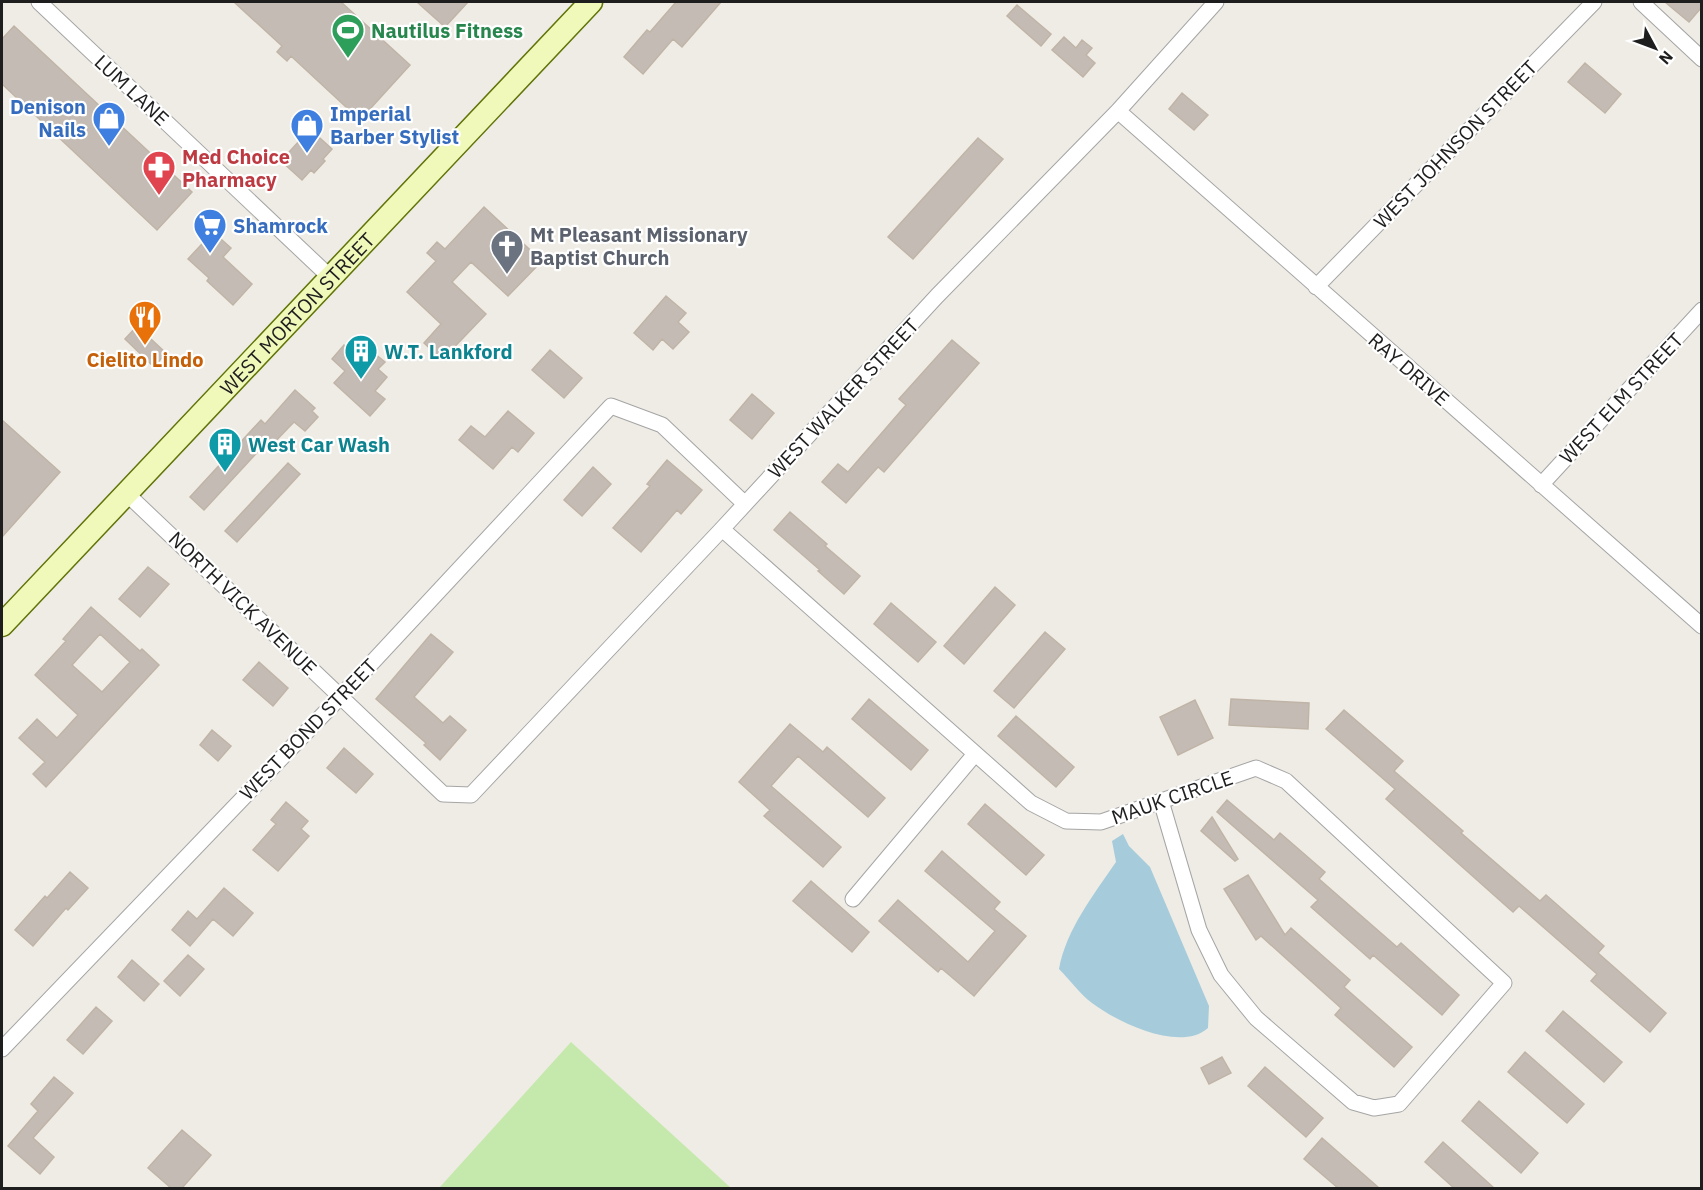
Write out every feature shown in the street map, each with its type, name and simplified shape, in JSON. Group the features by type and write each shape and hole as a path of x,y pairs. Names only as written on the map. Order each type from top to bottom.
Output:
{"main road":[{"name":"WEST MORTON STREET","path":"2,625 591,2"}],"street":[{"name":"LUM LANE","path":"39,2 330,278"},
{"name":"WEST WALKER STREET","path":"471,795 722,529 937,296 1118,111 1216,2"},
{"name":"WEST JOHNSON STREET","path":"1316,286 1594,2"},
{"path":"1641,2 1701,59"},
{"name":"RAY DRIVE","path":"1118,111 1701,626"},
{"name":"WEST ELM STREET","path":"1541,485 1701,310"},
{"name":"WEST BOND STREET","path":"2,1048 340,696 611,406 662,425 745,504"},
{"name":"NORTH VICK AVENUE","path":"126,492 443,794 471,795"},
{"name":"MAUK CIRCLE","path":"722,529 1030,803 1066,821 1101,822 1161,801 1256,768 1286,781 1504,983 1399,1104 1374,1108 1353,1102 1256,1018 1221,975 1199,930 1161,801"},
{"path":"853,898 975,754"}],"green space":[{"path":"571,1042 731,1188 439,1188"}],"water":[{"path":"1123,834 1129,846 1150,867 1209,1006 1208,1028 1196,1035 1166,1036 1132,1026 1103,1011 1079,991 1059,969 1074,926 1116,862 1112,841"}],"building":[{"name":"Nautilus Fitness","path":"234,2 341,2 410,65 360,120 291,56 287,61 277,52 282,46"},
{"path":"417,2 468,2 445,27"},
{"path":"676,2 721,2 682,47 673,39 643,74 624,57 647,30 650,32"},
{"path":"1665,2 1701,2 1701,8 1689,22"},
{"path":"1017,5 1051,34 1041,46 1007,16"},
{"path":"14,26 192,192 157,230 2,84 2,39"},
{"path":"1064,37 1076,48 1082,40 1092,48 1086,55 1095,63 1083,77 1052,50"},
{"path":"1585,63 1621,94 1605,113 1568,82"},
{"path":"1182,93 1208,115 1194,130 1169,109"},
{"name":"Imperial Barber Stylist","path":"310,129 332,149 314,173 311,170 302,180 281,161"},
{"path":"978,138 1003,159 913,259 888,237"},
{"name":"Mt Pleasant Missionary Baptist Church","path":"484,207 542,261 508,296 471,262 452,282 486,314 442,360 424,343 441,324 407,292 436,261 427,253 437,242 445,249"},
{"path":"213,232 231,248 223,257 252,284 233,305 207,281 209,278 188,259"},
{"path":"666,296 686,313 678,322 689,332 673,349 662,339 653,350 634,333"},
{"name":"Cielito Lindo","path":"137,326 166,353 154,367 125,339"},
{"path":"952,340 979,363 884,472 878,467 846,503 822,482 838,464 848,472 906,405 899,399"},
{"name":"W.T. Lankford","path":"344,345 365,364 374,353 385,362 378,369 387,377 375,391 385,399 370,416 334,383 345,371 332,359"},
{"path":"550,350 582,378 564,398 532,370"},
{"name":"West Car Wash","path":"295,390 315,408 312,411 318,417 305,431 294,422 268,449 264,445 204,510 190,497 261,420 265,424"},
{"path":"752,394 774,413 752,439 730,420"},
{"path":"508,411 534,433 518,452 512,447 493,469 459,440 471,426 485,437"},
{"path":"2,420 60,472 2,537"},
{"path":"667,460 702,490 681,514 677,510 641,552 613,528 650,486 647,484"},
{"name":"West Car Wash","path":"288,463 300,474 237,542 225,531"},
{"path":"593,467 611,484 582,516 564,500"},
{"path":"790,512 860,576 844,594 774,530"},
{"path":"148,567 169,584 140,617 119,599"},
{"path":"995,587 1015,605 964,664 944,646"},
{"path":"891,603 936,642 918,662 874,624"},
{"path":"91,607 159,665 46,787 33,774 45,762 19,738 37,719 57,738 78,715 35,675 66,641 63,639","holes":["100,634 130,662 102,692 72,665"]},
{"path":"1045,632 1065,649 1014,708 994,691"},
{"path":"431,634 453,652 414,697 443,723 450,716 466,730 440,760 424,745 426,743 376,699"},
{"path":"259,662 288,688 273,706 243,680"},
{"path":"869,699 928,750 911,770 852,719"},
{"path":"1231,699 1309,703 1308,729 1229,725"},
{"path":"1195,700 1213,738 1178,755 1160,717"},
{"path":"1344,710 1403,761 1394,771 1463,831 1461,833 1540,901 1546,895 1604,946 1598,953 1666,1013 1650,1032 1591,981 1597,974 1519,906 1513,912 1386,799 1395,789 1326,729"},
{"path":"1016,716 1074,767 1056,787 998,736"},
{"path":"790,724 823,752 827,747 885,798 868,817 798,756 771,786 841,847 823,867 764,816 770,810 739,782"},
{"path":"212,730 231,746 218,761 200,745"},
{"path":"344,748 373,774 356,793 327,768"},
{"path":"1227,800 1274,840 1280,833 1325,872 1319,879 1397,947 1401,943 1459,995 1442,1015 1373,955 1370,959 1311,907 1318,900 1217,812"},
{"path":"286,802 308,821 301,829 309,836 278,871 253,850 276,824 271,820"},
{"path":"985,804 1044,855 1026,875 968,824"},
{"path":"1212,817 1238,859 1235,861 1201,831"},
{"path":"942,851 1000,902 994,909 1026,936 974,996 941,968 938,972 879,921 898,900 968,962 995,931 925,871"},
{"path":"70,872 88,888 68,910 66,908 33,946 15,930"},
{"path":"1248,875 1285,935 1291,928 1350,980 1344,987 1412,1047 1394,1067 1335,1015 1341,1008 1261,936 1256,940 1224,889"},
{"path":"811,881 869,932 852,952 793,901"},
{"path":"224,888 253,913 233,936 213,919 190,946 172,930 188,911 197,919"},
{"path":"188,955 204,969 180,996 164,981"},
{"path":"132,960 159,984 144,1001 118,977"},
{"path":"96,1007 112,1021 83,1054 67,1040"},
{"path":"1563,1011 1622,1062 1604,1082 1546,1031"},
{"path":"1525,1052 1584,1104 1567,1123 1508,1072"},
{"path":"1222,1057 1231,1073 1209,1084 1201,1068"},
{"path":"1265,1067 1323,1118 1306,1137 1248,1086"},
{"path":"54,1077 73,1093 33,1138 54,1157 40,1174 8,1146 38,1111 31,1104"},
{"path":"1479,1101 1538,1153 1521,1173 1462,1121"},
{"path":"182,1130 211,1155 182,1188 171,1188 148,1168"},
{"path":"1322,1138 1379,1188 1338,1188 1304,1159"},
{"path":"1443,1142 1494,1188 1454,1188 1425,1162"}],"place":[{"name":"Nautilus Fitness","path":"348,59"},
{"name":"Denison Nails","path":"109,147"},
{"name":"Imperial Barber Stylist","path":"307,154"},
{"name":"Med Choice Pharmacy","path":"159,196"},
{"name":"Shamrock","path":"210,254"},
{"name":"Mt Pleasant Missionary Baptist Church","path":"507,275"},
{"name":"Cielito Lindo","path":"145,346"},
{"name":"W.T. Lankford","path":"361,380"},
{"name":"West Car Wash","path":"225,473"}]}
